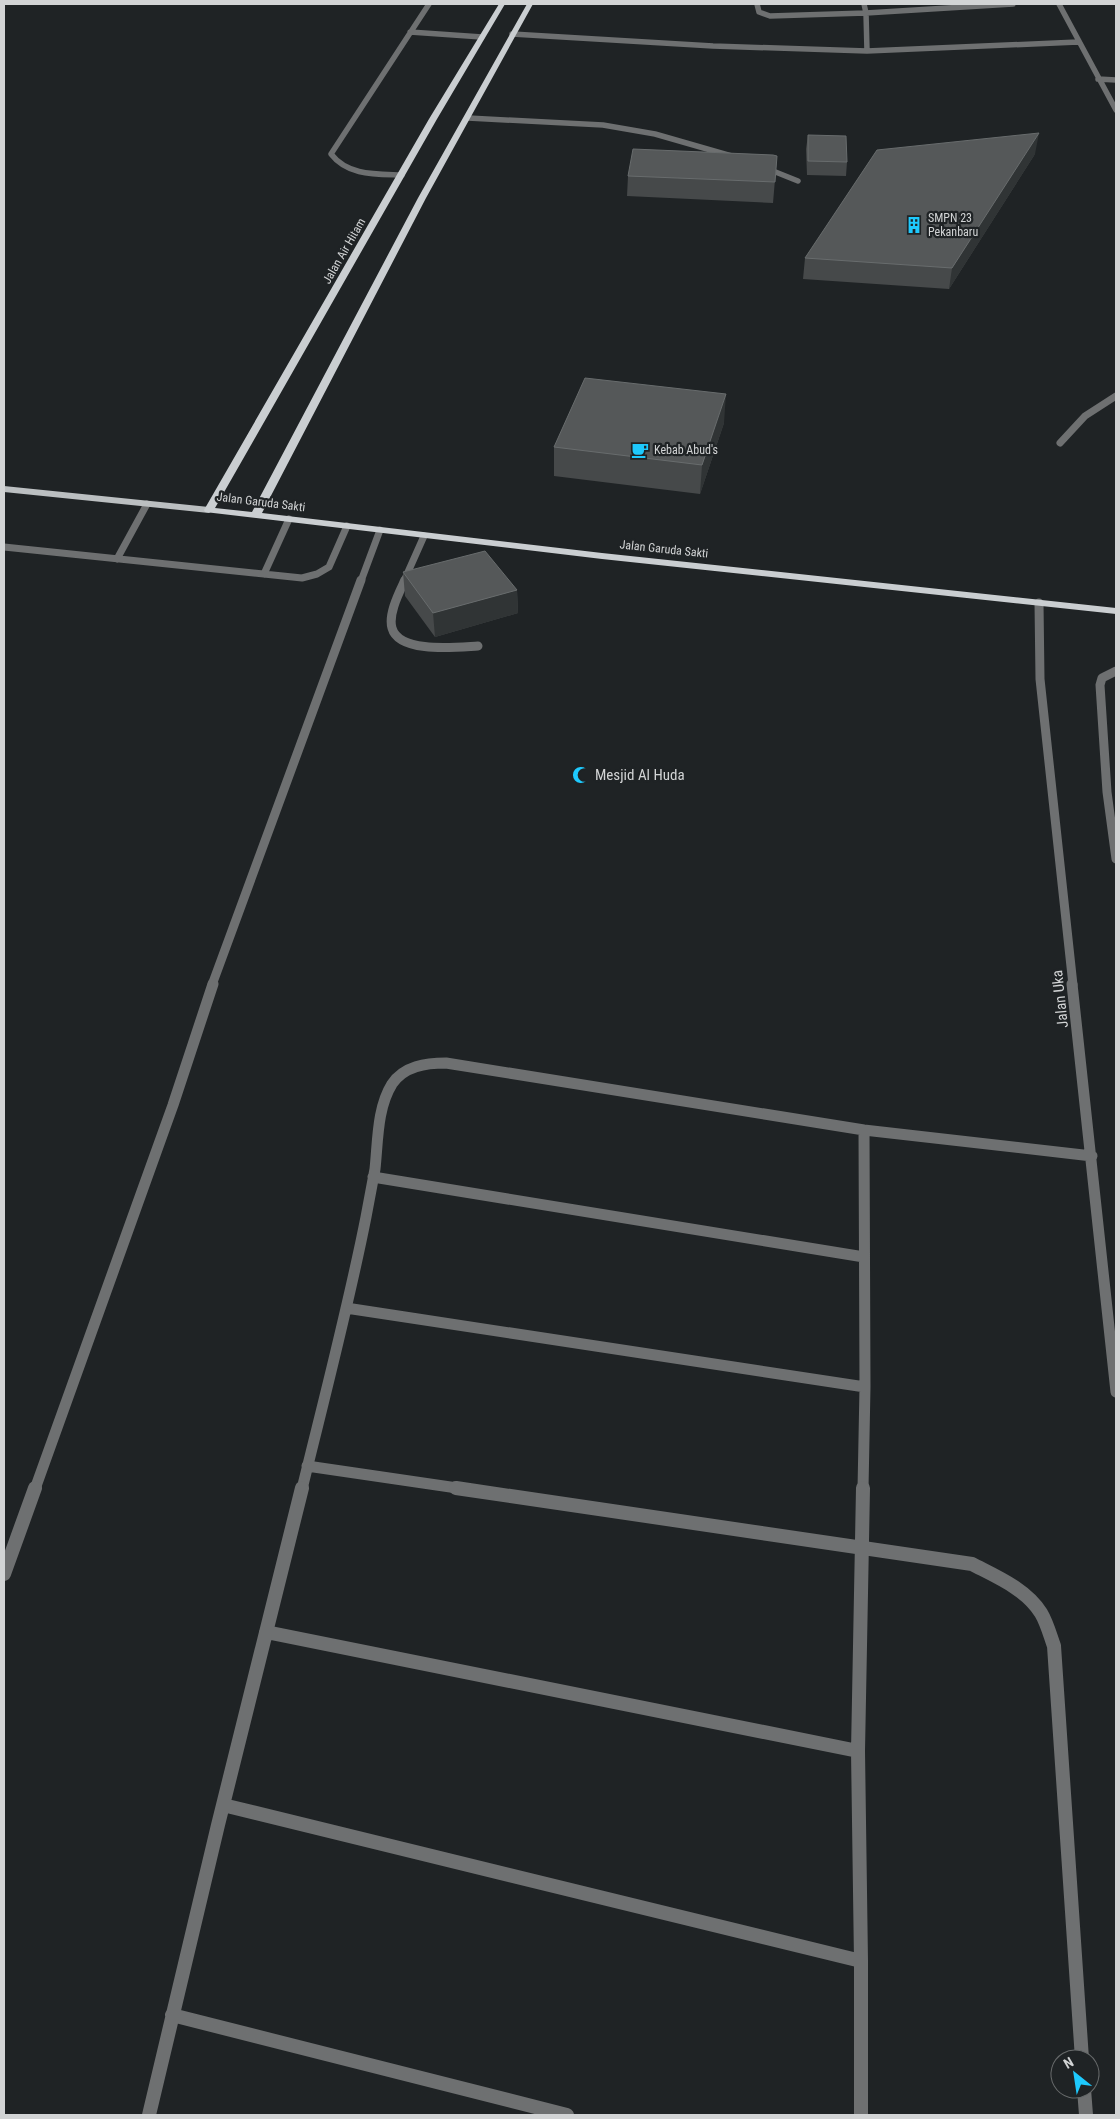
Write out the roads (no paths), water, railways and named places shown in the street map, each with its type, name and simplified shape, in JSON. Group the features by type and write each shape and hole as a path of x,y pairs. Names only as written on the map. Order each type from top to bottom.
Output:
{"highway":[{"name":"Jalan Air Hitam","path":"209,510 502,4"},
{"path":"256,515 422,198 530,4"},
{"name":"Jalan Garuda Sakti","path":"209,510 424,536 1116,612"}],"main road":[{"path":"4,489 209,510"}],"street":[{"path":"402,175 358,172 336,163 331,154 429,4"},
{"path":"757,4 759,12 770,16 866,13 1013,4"},
{"path":"864,4 867,51"},
{"path":"1059,4 1098,80 1116,110"},
{"path":"410,32 482,37"},
{"path":"512,34 713,46 867,51 1078,42"},
{"path":"1098,80 1116,80"},
{"path":"468,118 603,124 655,134 743,160"},
{"path":"752,163 798,181"},
{"path":"1060,443 1079,420 1099,404 1116,396"},
{"path":"117,559 147,504"},
{"path":"264,574 289,519"},
{"path":"4,547 302,578 317,574 329,567 346,526"},
{"path":"4,1574 173,1105 221,958 380,530"},
{"path":"424,536 395,607 392,623 394,632 403,640 416,645 434,648 478,646"},
{"name":"Jalan Uka","path":"1039,603 1040,679 1116,1392"},
{"path":"1116,670 1102,678 1100,685 1112,792 1116,859"},
{"path":"149,2115 223,1805 346,1308 390,1088 412,1068 428,1062 462,1065 864,1130 1092,1156"},
{"path":"861,2115 858,1751 865,1387 864,1130"},
{"path":"373,1177 864,1258"},
{"path":"346,1308 865,1387"},
{"path":"307,1466 972,1564 1001,1579 1027,1596 1042,1614 1054,1646 1081,2049"},
{"path":"266,1632 858,1751"},
{"path":"223,1805 861,1961"},
{"path":"172,2015 567,2115"},
{"path":"1085,2099 1086,2115"}],"place":[{"name":"SMPN 23 Pekanbaru","path":"914,225"},
{"name":"Kebab Abud's","path":"640,450"},
{"name":"Mesjid Al Huda","path":"581,775"}]}
